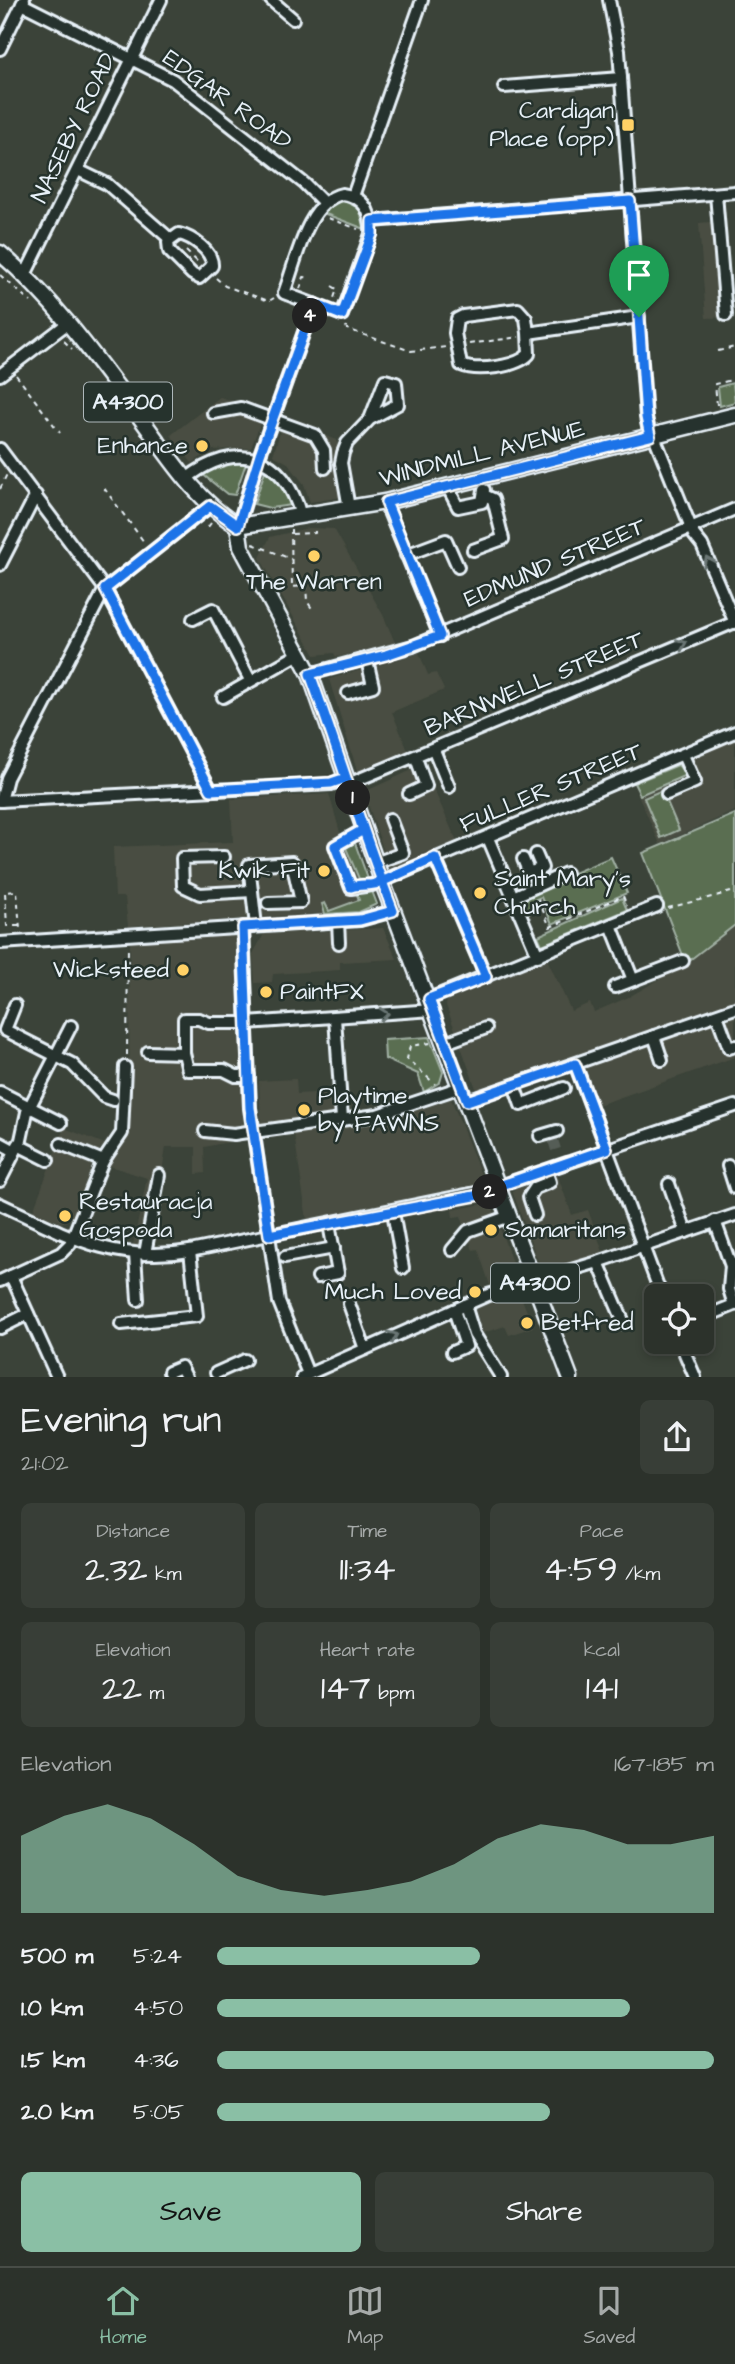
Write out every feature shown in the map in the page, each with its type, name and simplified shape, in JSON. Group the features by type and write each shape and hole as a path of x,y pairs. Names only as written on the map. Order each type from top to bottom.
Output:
{"main road":[{"name":"A4300","path":"0,253 25,275 68,323 186,479 210,506 238,526 242,547 310,674 363,830 431,1005 439,1043 464,1094 569,1377"},
{"name":"WINDMILL AVENUE","path":"238,526 386,502 735,415"}],"street":[{"name":"NASEBY ROAD","path":"25,275 161,0"},
{"path":"271,0 293,19"},
{"path":"353,196 422,0"},
{"path":"608,0 615,26 621,78 646,417 691,527 735,622"},
{"name":"EDGAR ROAD","path":"23,2 173,80 305,184 324,203"},
{"path":"0,50 23,2"},
{"path":"504,86 621,78"},
{"path":"78,170 107,184 170,239"},
{"path":"372,221 735,192"},
{"path":"716,194 729,286 726,315"},
{"path":"353,196 364,203 372,221 372,234 342,315 284,293 311,221 324,203 331,197 353,196"},
{"path":"238,526 272,419 314,304"},
{"path":"518,309 526,318 528,333 529,354 523,360 468,368 461,365 455,326 457,319 463,316 518,309"},
{"path":"528,333 639,317"},
{"path":"0,375 68,323"},
{"path":"213,413 241,408 315,435 324,450 325,468"},
{"path":"349,508 341,463 343,453 347,443 370,419"},
{"path":"0,449 105,589 211,790"},
{"path":"186,479 203,467 226,457 243,455 273,468 288,482 301,516"},
{"path":"447,486 458,507 482,502 483,477"},
{"path":"0,565 36,495"},
{"path":"473,550 503,539 493,499 484,495"},
{"path":"386,502 440,636"},
{"path":"1,801 7,778 105,589 210,506"},
{"name":"EDMUND STREET","path":"310,674 367,660 384,650 440,636 735,509"},
{"path":"406,555 446,540 458,567"},
{"path":"193,619 213,609 250,680"},
{"name":"BARNWELL STREET","path":"1,801 347,781 416,758 735,622"},
{"path":"223,697 299,653"},
{"path":"348,693 373,686 367,660"},
{"name":"FULLER STREET","path":"363,830 335,846 351,887 382,881 735,732"},
{"path":"433,750 449,788"},
{"path":"667,794 695,782 683,755"},
{"path":"409,794 426,786 416,758"},
{"path":"376,863 403,852 390,819"},
{"path":"488,838 538,956"},
{"path":"523,859 529,873 535,871 542,868 536,854"},
{"path":"225,857 182,858 183,886 200,894 252,891"},
{"path":"435,858 486,977"},
{"path":"256,926 249,865 292,862 301,902 268,903"},
{"path":"535,871 540,884"},
{"path":"513,897 566,873"},
{"path":"249,1076 236,1076 224,1070 188,1070 184,1053 184,1019 199,1019 209,1023 247,1023 335,1018 431,1005 486,977 657,906"},
{"path":"0,943 360,920 393,911"},
{"path":"338,921 340,943"},
{"path":"611,925 633,980"},
{"path":"243,927 254,1132 279,1303 305,1376 459,1308 526,1282 598,1262 735,1215"},
{"path":"615,987 683,961"},
{"path":"15,1005 5,1014 7,1032 58,1053 104,1097 113,1100"},
{"path":"205,1131 234,1134 377,1115 464,1094 514,1086 735,1009"},
{"path":"717,1015 729,1048 735,1046"},
{"path":"335,1018 342,1119"},
{"path":"0,1181 16,1148 29,1107 71,1026"},
{"path":"439,1043 486,1028"},
{"path":"654,1036 662,1060"},
{"path":"149,1052 184,1053"},
{"path":"223,1056 224,1070"},
{"path":"575,1064 657,1284"},
{"path":"0,1281 61,1253 72,1239 103,1161 122,1133 125,1073 111,1078"},
{"path":"514,1086 521,1105 564,1088"},
{"path":"0,1093 61,1123"},
{"path":"0,1204 72,1239 109,1251 140,1254 190,1251 393,1212 500,1187 735,1105"},
{"path":"0,1143 48,1160"},
{"path":"61,1144 103,1161"},
{"path":"557,1153 561,1165"},
{"path":"727,1167 735,1188"},
{"path":"535,1215 529,1197 535,1188 550,1182 546,1171"},
{"path":"136,1300 140,1254 159,1175"},
{"path":"669,1184 686,1232"},
{"path":"393,1212 403,1268"},
{"path":"452,1250 468,1231 510,1216"},
{"path":"714,1313 734,1305 729,1289 733,1265 715,1222"},
{"path":"318,1277 338,1273 329,1224"},
{"path":"285,1257 334,1248"},
{"path":"121,1324 197,1316 190,1251"},
{"path":"598,1262 624,1323"},
{"path":"11,1276 57,1377"},
{"path":"349,1304 365,1349"},
{"path":"452,1352 466,1346 459,1308"},
{"path":"459,1308 500,1377"},
{"path":"0,1328 28,1314"},
{"path":"685,1354 695,1377"},
{"path":"211,1362 217,1375 245,1360"},
{"path":"169,1372 181,1367 186,1377"}],"path":[{"path":"320,215 366,232"},
{"path":"186,252 206,269"},
{"path":"212,274 225,286 269,301 276,297"},
{"path":"0,275 37,306"},
{"path":"299,290 304,277 311,278"},
{"path":"332,286 337,289 332,303"},
{"path":"346,327 411,351 528,333"},
{"path":"61,337 71,349"},
{"path":"718,351 735,347"},
{"path":"11,367 60,433"},
{"path":"717,410 715,384 732,380"},
{"path":"0,489 8,472"},
{"path":"104,488 151,552"},
{"path":"208,527 211,523"},
{"path":"291,534 315,533 315,526"},
{"path":"291,529 292,587 306,586 307,601 313,610"},
{"path":"252,544 292,559"},
{"path":"19,926 7,926 5,892 17,891 19,926 27,941"},
{"path":"657,906 663,910 735,891"},
{"path":"538,899 550,927 624,895 632,916"},
{"path":"125,1073 128,934"},
{"path":"438,1087 407,1059 410,1046 439,1043"}],"shaded area":[{"path":"722,221 729,317 706,318 699,223"},
{"path":"220,397 264,413 251,448 212,450 192,463 171,435"},
{"path":"284,420 337,440 343,497 310,502 304,484 288,463 273,455"},
{"path":"308,528 334,529 383,615 396,645 336,657 334,653 315,655 260,558 270,537"},
{"path":"419,653 428,675 436,673 444,690 392,712 408,751 358,773 329,679"},
{"path":"735,740 735,811 660,844 633,783"},
{"path":"423,765 457,842 390,870 364,792"},
{"path":"329,794 341,836 370,907 359,912 128,926 125,897 115,897 113,847 233,842 231,799"},
{"path":"735,925 735,1057 598,1105 579,1055 477,1091 446,1005 447,1000 547,959 571,1011 590,1003 594,1012 629,997 682,966"},
{"path":"383,928 397,959 340,962 340,970 273,974 272,982 255,983 253,954 264,934"},
{"path":"236,935 243,1113 248,1138 204,1147 205,1173 196,1174 196,1147 166,1147 150,1246 133,1245 147,1178 107,1165 126,1141 129,1126 130,942"},
{"path":"296,1079 297,1094 333,1092 335,1113 261,1124 259,1081"},
{"path":"451,1099 485,1185 307,1220 294,1133 389,1120"},
{"path":"64,1128 105,1144 96,1154 73,1217 62,1223 33,1211"},
{"path":"557,1174 572,1215 588,1210 603,1252 547,1271 540,1267 513,1193 514,1190"},
{"path":"488,1203 492,1205 517,1277 491,1288 478,1249 473,1250 461,1216 453,1217 452,1210"},
{"path":"516,1293 520,1294 533,1327 509,1335 505,1326 483,1333 475,1309"}],"green space":[{"path":"342,200 359,208 365,229 323,213 330,205"},
{"path":"733,383 735,402 720,406 718,387"},
{"path":"247,460 235,495 227,494 201,473 210,467"},
{"path":"265,471 280,479 292,505 270,508 254,504"},
{"path":"678,765 686,775 640,795 634,783"},
{"path":"662,790 679,830 661,838 644,798"},
{"path":"735,814 735,925 686,963 643,853"},
{"path":"355,843 368,879 359,879 346,848"},
{"path":"611,857 627,893 552,924 541,897 536,899 540,908 527,914 521,899 572,878 571,874"},
{"path":"362,889 372,891 377,904 359,912 325,914 322,904 325,903 329,911 359,900 356,892"},
{"path":"622,898 627,910 542,945 538,936"},
{"path":"429,1037 443,1072 440,1082 424,1092 418,1074 385,1059 384,1040"}],"tunnel":[{"path":"553,1140 557,1153"}],"place":[{"name":"Cardigan Place (opp)","path":"628,125"},
{"name":"Enhance","path":"202,446"},
{"name":"The Warren","path":"314,556"},
{"name":"Kwik Fit","path":"324,871"},
{"name":"Saint Mary's Church","path":"480,893"},
{"name":"Wicksteed","path":"183,970"},
{"name":"PaintFX","path":"266,992"},
{"name":"Playtime by FAWNS","path":"304,1110"},
{"name":"Restauracja Gospoda","path":"65,1216"},
{"name":"Samaritans","path":"491,1230"},
{"name":"Much Loved","path":"475,1292"},
{"name":"Betfred","path":"527,1323"}],"route":[{"path":"639,317 630,201 372,221 372,234 342,315 314,304 260,454 238,526 210,506 105,589 207,777 211,790 331,783 346,778 363,830 335,846 351,887 372,885 382,881 392,877 397,875 435,858 486,977 429,999 467,1101 575,1064 607,1149 499,1186 500,1188 485,1194 269,1235 250,1108 243,927 360,920 393,911 382,881 376,863 363,830 348,783 310,674 386,655 440,636 388,513 386,502 650,436 646,417 639,317"}]}
